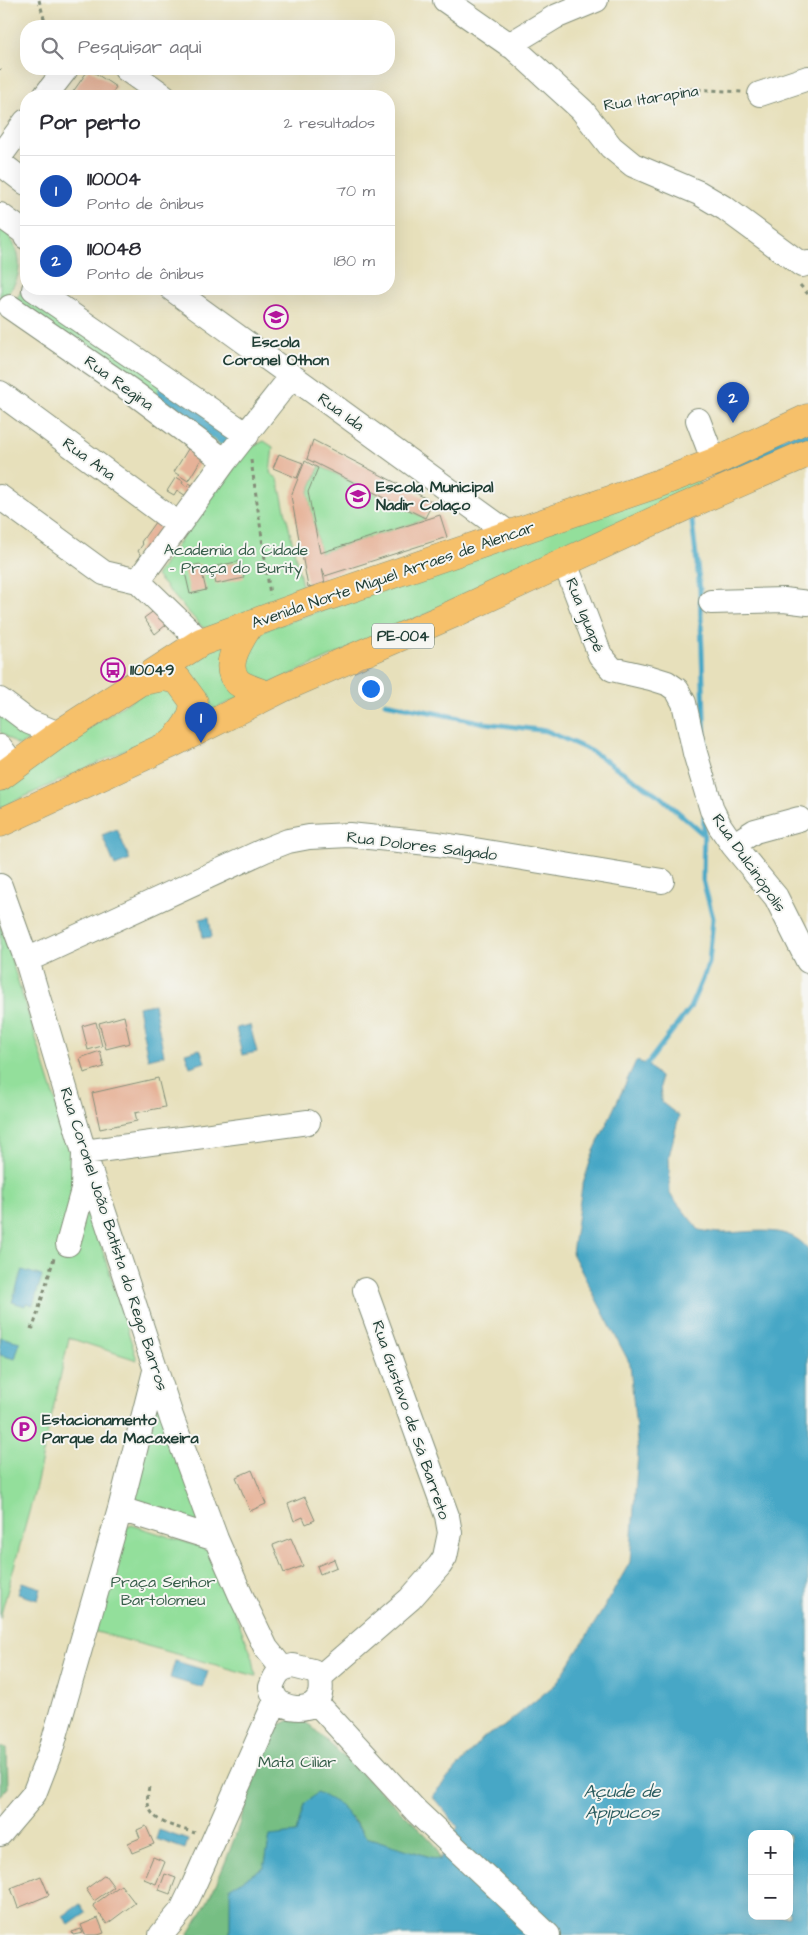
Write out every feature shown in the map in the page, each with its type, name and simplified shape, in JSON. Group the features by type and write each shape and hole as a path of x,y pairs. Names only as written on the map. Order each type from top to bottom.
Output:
{"main road":[{"name":"Avenida Norte Miguel Arraes de Alencar","path":"5,764 59,734 201,642 656,484 714,462 808,418"},
{"name":"PE-004","path":"0,823 171,744 267,695 453,614 686,506 808,452"},
{"path":"262,620 232,658 232,671 238,682 267,695"},
{"path":"143,681 164,677 178,680 194,702 189,724 171,744"}],"street":[{"path":"445,0 510,45 582,110 611,147 633,165 699,193 726,209 805,264"},
{"path":"510,45 555,17 596,0"},
{"path":"50,90 61,75"},
{"path":"134,75 156,90"},
{"path":"760,94 808,78"},
{"path":"8,172 20,138"},
{"path":"0,215 20,230"},
{"path":"5,310 20,295"},
{"name":"Rua Regina","path":"43,295 247,435"},
{"name":"Rua Ida","path":"180,295 510,535"},
{"name":"Rua Regina","path":"5,310 130,390 225,462"},
{"path":"138,581 225,462 292,376"},
{"name":"Rua Ana","path":"0,393 179,525"},
{"path":"698,420 714,462"},
{"path":"0,497 104,572 138,581 201,642"},
{"name":"Rua Iguapé","path":"565,563 600,655 607,665 618,672 643,676 667,683 677,690 684,704"},
{"path":"711,602 784,600 808,603"},
{"path":"0,700 29,722 59,734"},
{"name":"Rua Dulcinópolis","path":"684,704 695,753 712,810 733,845 776,898 808,961"},
{"path":"733,845 754,831 799,819"},
{"name":"Rua Dolores Salgado","path":"27,960 264,850 288,841 309,838 349,836 438,844 662,881"},
{"name":"Rua Coronel João Batista do Rego Barros","path":"0,886 27,960 84,1152 155,1371 216,1539 266,1648 282,1668"},
{"path":"62,1247 83,1190 84,1152 308,1122"},
{"name":"Rua Gustavo de Sá Barreto","path":"320,1677 410,1599 445,1557 450,1533 447,1516 366,1290"},
{"path":"0,1834 34,1794 51,1750 120,1509 155,1371"},
{"path":"120,1509 216,1539"},
{"path":"304,1667 320,1677 320,1693 316,1702 299,1708 287,1707 276,1700 271,1687 276,1673 282,1668 304,1667"},
{"path":"161,1935 182,1910 276,1700"},
{"path":"316,1702 416,1811 548,1935"}],"path":[{"path":"39,0 44,20"},
{"name":"Rua Itarapina","path":"582,110 692,89 760,94"},
{"path":"247,435 262,620"},
{"path":"30,1327 33,1328 62,1247"},
{"path":"149,1787 147,1800 151,1814 159,1821 214,1840"}],"green space":[{"path":"0,226 14,243 19,263 15,283 0,300"},
{"path":"20,293 20,295 42,295 244,436 230,452 13,304"},
{"name":"Academia da Cidade - Praça do Burity","path":"264,441 273,447 270,473 278,479 304,594 211,632 201,626 156,576 240,453"},
{"path":"320,466 425,518 424,520 320,553 308,493"},
{"path":"700,478 696,494 256,690 0,808 0,786 210,649"},
{"path":"0,707 33,731 33,737 18,745 0,732"},
{"path":"0,924 137,1360 69,1338 34,1494 0,1618"},
{"name":"Praça Senhor Bartolomeu","path":"160,1382 213,1532 124,1505"},
{"name":"Praça Senhor Bartolomeu","path":"132,1525 207,1549 211,1554 253,1658 256,1676 93,1631 127,1527"},
{"name":"Mata Ciliar","path":"299,1719 311,1726 422,1831 437,1847 440,1860 366,1837 352,1818 304,1805 296,1833 270,1837 264,1868 231,1887 230,1935 188,1935 215,1886 226,1861 271,1729 290,1720"},
{"path":"0,1747 7,1748 8,1788 0,1796"}],"water":[{"path":"117,829 130,860 115,866 102,835"},
{"path":"209,917 212,937 203,938 200,919"},
{"path":"154,1004 164,1055 148,1059 138,1007"},
{"path":"250,1025 257,1052 242,1055 236,1028"},
{"path":"200,1049 205,1062 190,1067 185,1053"},
{"name":"Açude de Apipucos","path":"636,1061 647,1064 660,1077 661,1102 679,1116 669,1156 670,1194 699,1230 719,1233 768,1231 780,1233 800,1241 808,1249 808,1935 230,1935 230,1887 264,1868 270,1836 296,1833 304,1805 317,1792 340,1805 366,1837 440,1860 458,1827 432,1796 483,1738 503,1727 557,1683 601,1613 630,1562 638,1453 630,1364 572,1253 582,1187 593,1153"},
{"path":"22,1270 42,1276 33,1305 26,1303 25,1306 12,1302"},
{"path":"1,1337 20,1342 15,1359 0,1355"},
{"path":"22,1582 41,1588 38,1600 18,1594"},
{"path":"175,1661 208,1671 203,1688 170,1678"},
{"path":"159,1830 188,1840 185,1849 156,1839"},
{"path":"80,1904 86,1913 69,1925 63,1916"}],"building":[{"path":"85,75 98,75 116,87 114,90 74,90"},
{"path":"313,440 433,502 425,518 307,459"},
{"path":"191,444 205,453 188,481 174,472"},
{"path":"279,454 303,463 297,478 273,468"},
{"path":"305,461 318,468 308,492 320,553 440,515 447,537 325,576 322,568 325,584 308,587 291,496"},
{"path":"176,477 183,481 182,483 187,487 189,483 199,489 189,498 177,490 174,495 167,491"},
{"path":"158,518 170,527 143,565 137,561 141,556 138,551 143,544 141,542"},
{"path":"241,561 244,578 216,584 212,567"},
{"path":"200,564 206,590 190,594 184,568"},
{"path":"155,610 166,625 155,634 144,618"},
{"path":"124,1016 130,1043 106,1049 99,1023"},
{"path":"96,1022 102,1046 88,1050 82,1026"},
{"path":"100,1051 104,1067 84,1073 80,1058"},
{"path":"158,1078 165,1107 135,1113 137,1121 100,1129 92,1093"},
{"path":"252,1470 266,1504 250,1511 236,1477"},
{"path":"305,1497 315,1520 306,1524 303,1517 294,1521 288,1504"},
{"path":"291,1538 303,1566 284,1573 273,1545"},
{"path":"334,1559 337,1567 320,1574 317,1566"},
{"path":"146,1826 154,1844 132,1853 128,1843 140,1838 137,1830"},
{"path":"153,1857 165,1862 156,1884 144,1879"},
{"path":"165,1874 176,1878 170,1894 159,1890"},
{"path":"105,1875 114,1887 94,1901 86,1889"},
{"path":"41,1876 49,1895 18,1908 11,1888"},
{"path":"121,1885 135,1903 107,1924 93,1905"},
{"path":"98,1918 104,1933 85,1935 81,1925"},
{"path":"81,1929 83,1933 73,1935 72,1932"}],"waterway":[{"path":"166,393 224,436"},
{"path":"722,475 808,435"},
{"path":"692,521 700,590 705,747"},
{"path":"385,703 485,723 547,731 591,751 661,797 703,834"},
{"path":"647,1064 690,1008 709,963 713,918 703,880 704,816"}],"place":[{"name":"Escola Coronel Othon","path":"276,317"},
{"name":"110048","path":"733,423"},
{"name":"Escola Municipal Nadir Colaço","path":"358,496"},
{"name":"110049","path":"113,670"},
{"name":"110004","path":"201,743"},
{"name":"Estacionamento Parque da Macaxeira","path":"24,1429"}]}
